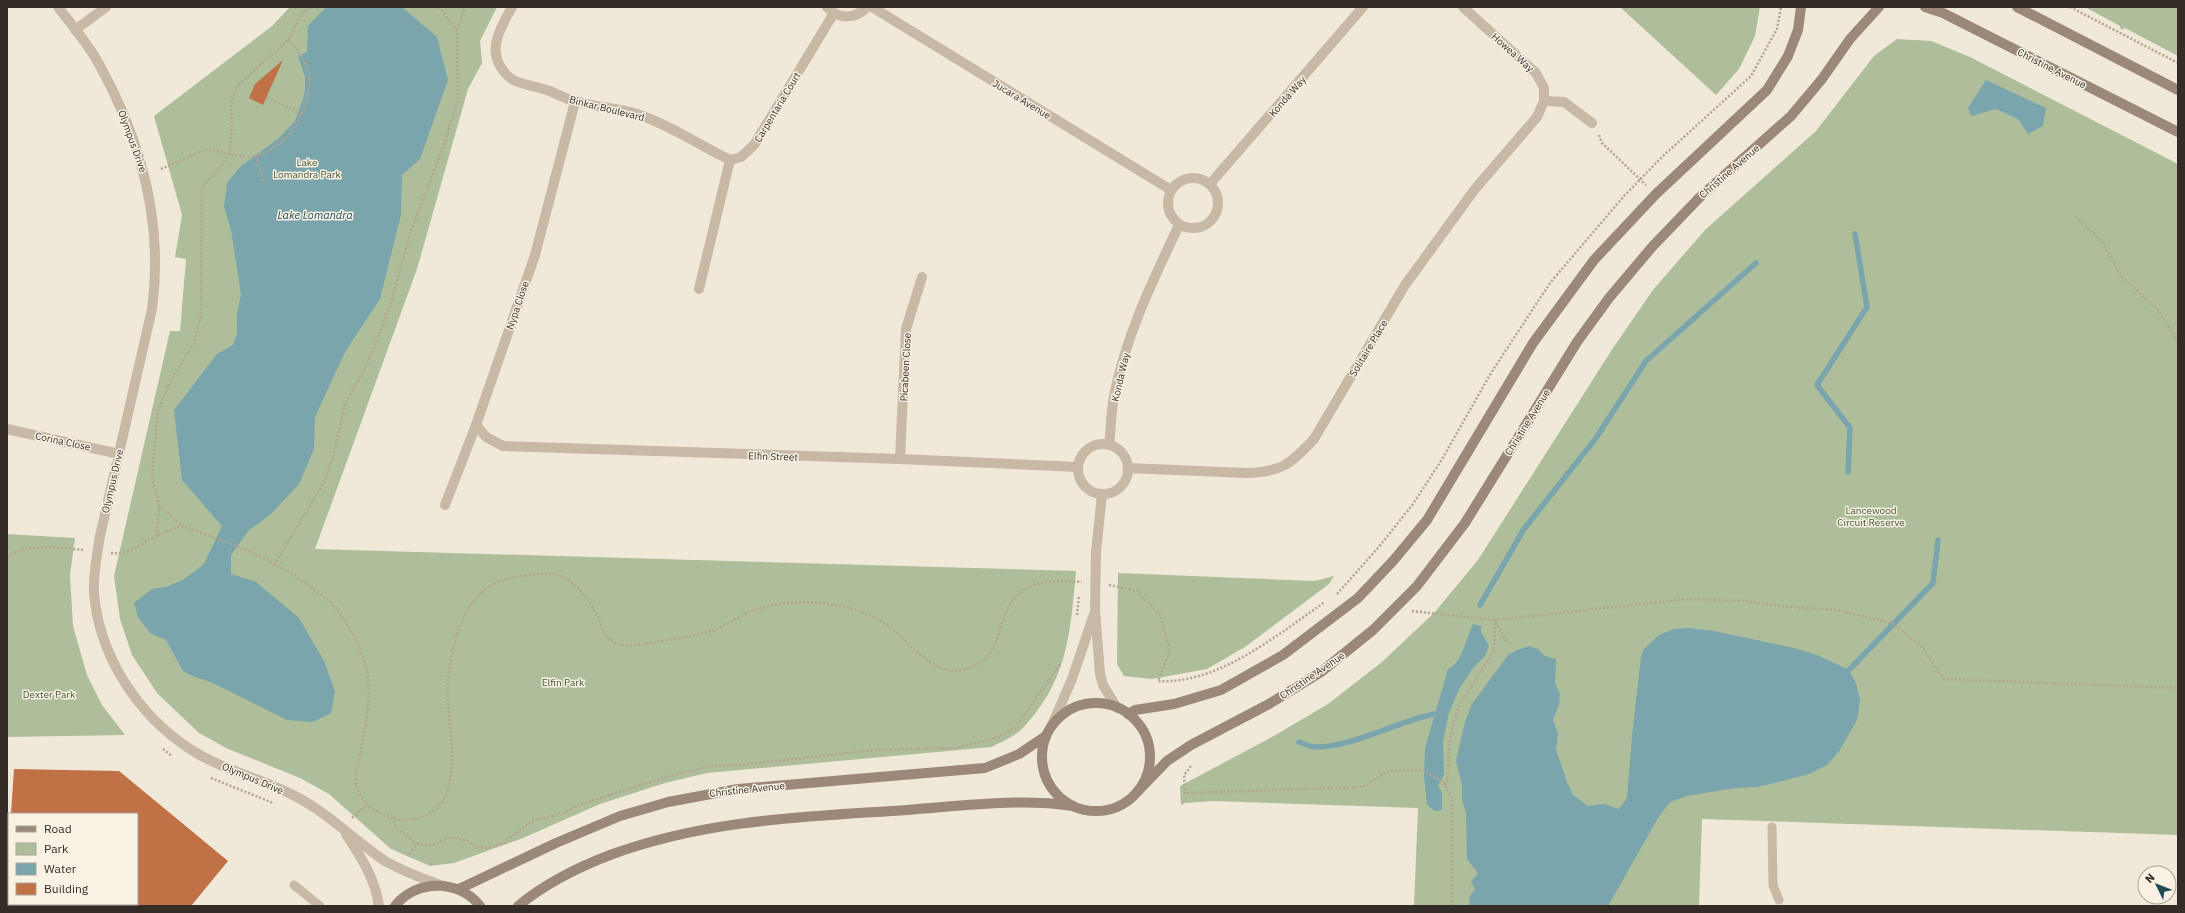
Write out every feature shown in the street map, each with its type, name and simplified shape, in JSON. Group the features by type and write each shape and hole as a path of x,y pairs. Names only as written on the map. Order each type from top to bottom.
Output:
{"main road":[{"path":"1128,714 1135,710 1174,704 1221,690 1283,655 1358,598 1393,561 1427,520 1533,343 1594,260 1656,194 1767,90 1788,56 1798,30 1801,7"},
{"name":"Christine Avenue","path":"1138,791 1167,761 1191,745 1269,704 1322,672 1394,611 1417,586 1449,546 1577,342 1609,298 1652,247 1700,197 1791,116 1815,88 1854,34 1879,7"},
{"name":"Christine Avenue","path":"1925,7 1943,13 2178,132"},
{"path":"2017,7 2178,90"},
{"path":"518,906 542,887 572,871 638,846 709,827 791,818 1032,802 1073,806 1097,811 1115,808 1138,791 1146,776 1150,759 1147,742 1140,726 1128,714 1117,708 1100,704 1082,705 1065,713 1052,725 1046,736 1042,752 1043,768 1049,784 1059,797 1073,806"},
{"name":"Christine Avenue","path":"459,889 569,837 648,807 704,794 738,789 985,768 1019,754 1046,736"},
{"path":"395,906 409,894 424,887 440,885 459,889 475,900 480,906"}],"street":[{"name":"Olympus Drive","path":"58,7 99,63 131,130 144,168 153,219 156,254 156,286 152,309 118,454 100,536 95,568 94,593 102,633 114,664 132,695 159,726 191,750 294,795 321,811 386,861 440,885"},
{"path":"76,30 106,7"},
{"name":"Binkar Boulevard","path":"512,7 496,41 498,63 504,73 514,82 546,90 575,102 638,114 666,126 708,150 730,160"},
{"path":"830,10 849,17 857,15 867,7"},
{"name":"Jucara Avenue","path":"872,7 1171,190"},
{"name":"Konda Way","path":"1210,184 1363,7"},
{"name":"Howea Way","path":"1463,7 1536,73 1544,88 1544,101"},
{"name":"Carpentaria Court","path":"730,160 741,157 754,145 830,10"},
{"path":"1544,101 1564,102 1592,123"},
{"name":"Solitaire Place","path":"1128,468 1246,474 1282,468 1299,455 1314,439 1405,285 1475,189 1537,117 1544,101"},
{"name":"Nypa Close","path":"445,505 476,425 535,255 575,102"},
{"path":"700,289 730,160"},
{"path":"1189,178 1204,180 1210,184 1218,199 1218,207 1211,222 1195,229 1179,225 1169,213 1168,198 1171,190 1182,180 1189,178"},
{"name":"Konda Way","path":"1109,445 1114,397 1126,350 1139,313 1179,225"},
{"name":"Picabeen Close","path":"900,459 906,329 922,277"},
{"name":"Elfin Street","path":"476,425 486,437 503,446 900,459 1078,467"},
{"name":"Corina Close","path":"7,429 118,454"},
{"path":"1109,445 1122,453 1128,468 1127,476 1118,489 1102,494 1091,490 1082,483 1078,467 1079,460 1088,449 1094,446 1109,445"},
{"path":"1102,494 1096,552 1095,610 1100,674 1103,685 1117,708"},
{"path":"1052,725 1072,679 1095,610"},
{"name":"Olympus Drive","path":"341,827 364,862 376,885 379,906"}],"lane":[{"path":"1772,827 1773,885 1779,900"},
{"path":"294,885 320,906"}],"path":[{"path":"157,536 159,505 152,476 158,410 174,374 194,344 201,315 202,187 218,170 229,154 232,127 231,103 238,85 288,40 301,15 310,7"},
{"path":"439,7 457,31"},
{"path":"274,564 324,482 333,458 345,404 368,363 391,303 410,234 444,145 458,98 457,31 466,7"},
{"path":"1336,596 1378,548 1413,504 1441,461 1491,373 1550,282 1640,180 1751,76 1777,29 1781,7"},
{"path":"2070,7 2178,63"},
{"path":"161,169 207,149 229,154 255,156 284,140 303,114 308,103 309,75 302,54 288,40"},
{"path":"267,98 303,114"},
{"path":"1592,123 1602,143 1656,194"},
{"path":"255,156 264,182"},
{"path":"2076,217 2102,242 2122,277 2158,310 2178,341"},
{"path":"159,505 182,526"},
{"path":"208,535 243,548 299,577 334,605 358,644 369,679 365,723 356,781 367,805 378,813 404,820 427,816 436,811 442,803 451,780 452,755 447,683 454,647 462,623 476,597 490,584 514,576 558,574 570,582 587,598 609,640 617,644 632,645 707,632 753,610 777,603 822,604 853,609 868,615 893,630 923,657 942,670 954,671 964,670 982,664 990,653 1010,606 1021,591 1050,580 1096,582 1137,591 1160,615 1170,650 1158,681 1167,682 1205,676 1246,654 1329,600"},
{"path":"1076,620 1081,582"},
{"path":"1394,611 1424,611 1495,620 1687,599 1744,601 1789,607 1839,610 1894,624 1923,648 1943,679 2178,688"},
{"path":"1495,620 1507,643"},
{"path":"1445,785 1448,779 1449,747 1452,728 1462,699 1494,650 1495,620"},
{"path":"393,817 397,829 417,844 432,845 450,837 468,841 475,847 486,848 504,843 531,821 564,814 576,806 666,777 709,766 849,754 874,750 955,748 996,738 1016,728 1044,690 1063,659"},
{"path":"1191,766 1184,775 1185,792 1363,786 1388,771 1423,770 1443,782 1452,798 1452,906"},
{"path":"341,827 367,805"},
{"path":"406,860 417,844"}],"green space":[{"path":"290,7 497,7 480,41 482,63 468,89 417,269 315,549 1076,571 1071,616 1064,656 1049,693 1037,712 1021,730 992,747 707,773 665,783 600,804 523,838 454,863 430,866 391,849 329,794 300,778 226,748 199,733 157,693 132,655 120,619 114,576 170,331 180,331 186,259 175,257 182,215 154,116 272,26"},
{"path":"1620,7 1760,7 1755,36 1739,69 1716,95"},
{"path":"2085,7 2178,7 2178,56 2125,28 2121,30 2120,26"},
{"name":"Lancewood Circuit Reserve","path":"1897,39 1931,41 1970,57 2178,164 2178,835 1702,819 1699,906 1414,906 1418,808 1213,801 1185,803 1181,805 1180,786 1272,737 1328,704 1382,662 1434,613 1478,560 1613,348 1653,290 1705,230 1816,131 1874,56"},
{"name":"Dexter Park","path":"7,534 75,538 70,575 73,626 87,675 102,705 125,735 7,737"},
{"path":"1118,573 1315,581 1334,576 1329,584 1245,647 1207,669 1152,679 1124,676 1117,664"}],"water":[{"name":"Lake Lomandra","path":"326,7 402,7 437,37 448,80 420,159 402,175 401,215 380,299 345,352 315,417 314,449 299,484 270,515 249,530 231,555 231,574 256,582 299,618 324,661 335,691 331,713 313,722 287,720 213,683 183,671 166,640 150,633 138,617 134,603 152,589 166,587 183,580 204,564 222,526 182,480 174,410 217,354 233,345 237,333 237,314 241,295 231,230 224,207 227,183 240,167 279,138 295,121 305,90 305,77 298,56 307,52 308,26"},
{"path":"1986,80 2046,108 2043,126 2028,134 2018,119 1996,109 1971,116 1968,108"},
{"path":"1473,624 1481,626 1481,632 1489,646 1485,656 1473,668 1459,689 1449,713 1443,741 1444,775 1438,786 1442,792 1442,810 1435,811 1427,805 1424,776 1425,748 1448,669 1453,666 1461,655"},
{"path":"1689,628 1714,631 1794,648 1817,655 1849,670 1856,683 1860,700 1857,720 1840,750 1827,765 1809,774 1758,787 1735,788 1687,796 1670,802 1658,818 1608,906 1469,906 1470,896 1475,889 1471,882 1478,873 1467,859 1466,813 1462,800 1462,785 1456,761 1465,722 1472,704 1508,655 1529,646 1538,649 1545,656 1556,659 1555,683 1560,694 1559,705 1553,720 1558,734 1556,749 1567,782 1573,795 1588,806 1604,804 1619,809 1627,798 1641,657 1644,649 1659,635 1674,629"}],"building":[{"path":"283,60 263,105 249,98 255,84"},
{"path":"14,769 119,771 228,861 191,906 137,906 138,813 11,813"}],"waterway":[{"path":"1848,472 1850,428 1817,385 1867,307 1855,234"},
{"path":"1480,605 1524,529 1596,438 1646,361 1756,263"},
{"path":"1849,670 1933,583 1938,540"},
{"path":"1299,742 1314,747 1343,743 1434,714"}],"park label":[{"name":"Lake Lomandra Park","path":"307,168"},
{"name":"Elfin Park","path":"563,682"}]}
